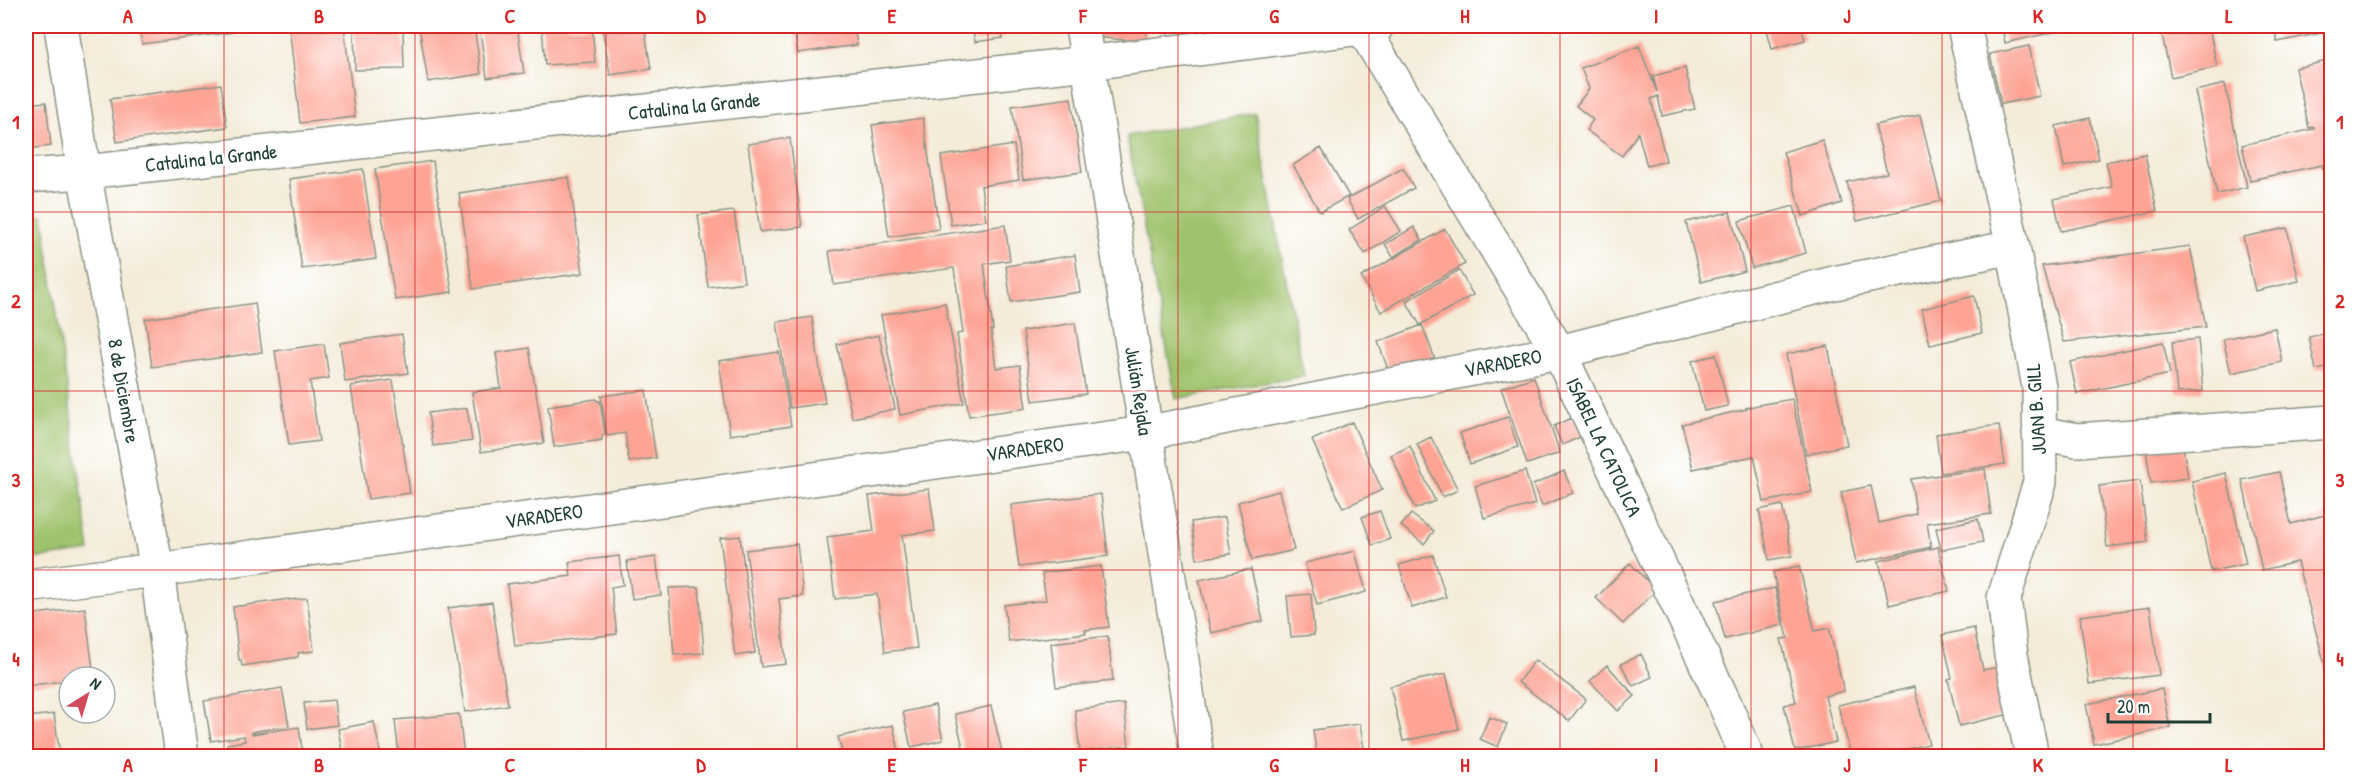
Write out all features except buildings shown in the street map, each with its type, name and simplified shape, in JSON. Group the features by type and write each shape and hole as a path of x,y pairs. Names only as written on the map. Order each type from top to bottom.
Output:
{"street":[{"name":"8 de Diciembre","path":"61,26 84,172 157,570 182,756"},
{"name":"Julián Rejala","path":"1082,26 1197,756"},
{"name":"Catalina la Grande","path":"26,177 1088,63 1369,26"},
{"name":"ISABEL LA CATOLICA","path":"1369,26 1559,352 1724,702 1747,756"},
{"name":"JUAN B. GILL","path":"1964,26 2013,247 2039,387 2040,482 2004,598 2011,655 2032,756"},
{"name":"VARADERO","path":"26,586 157,570 1145,433 1559,352 1834,283 2013,247"},
{"path":"2039,433 2077,440 2331,422"}],"green space":[{"path":"1255,113 1304,376 1176,399 1127,136"},
{"path":"43,215 90,551 26,560 26,218"}]}
